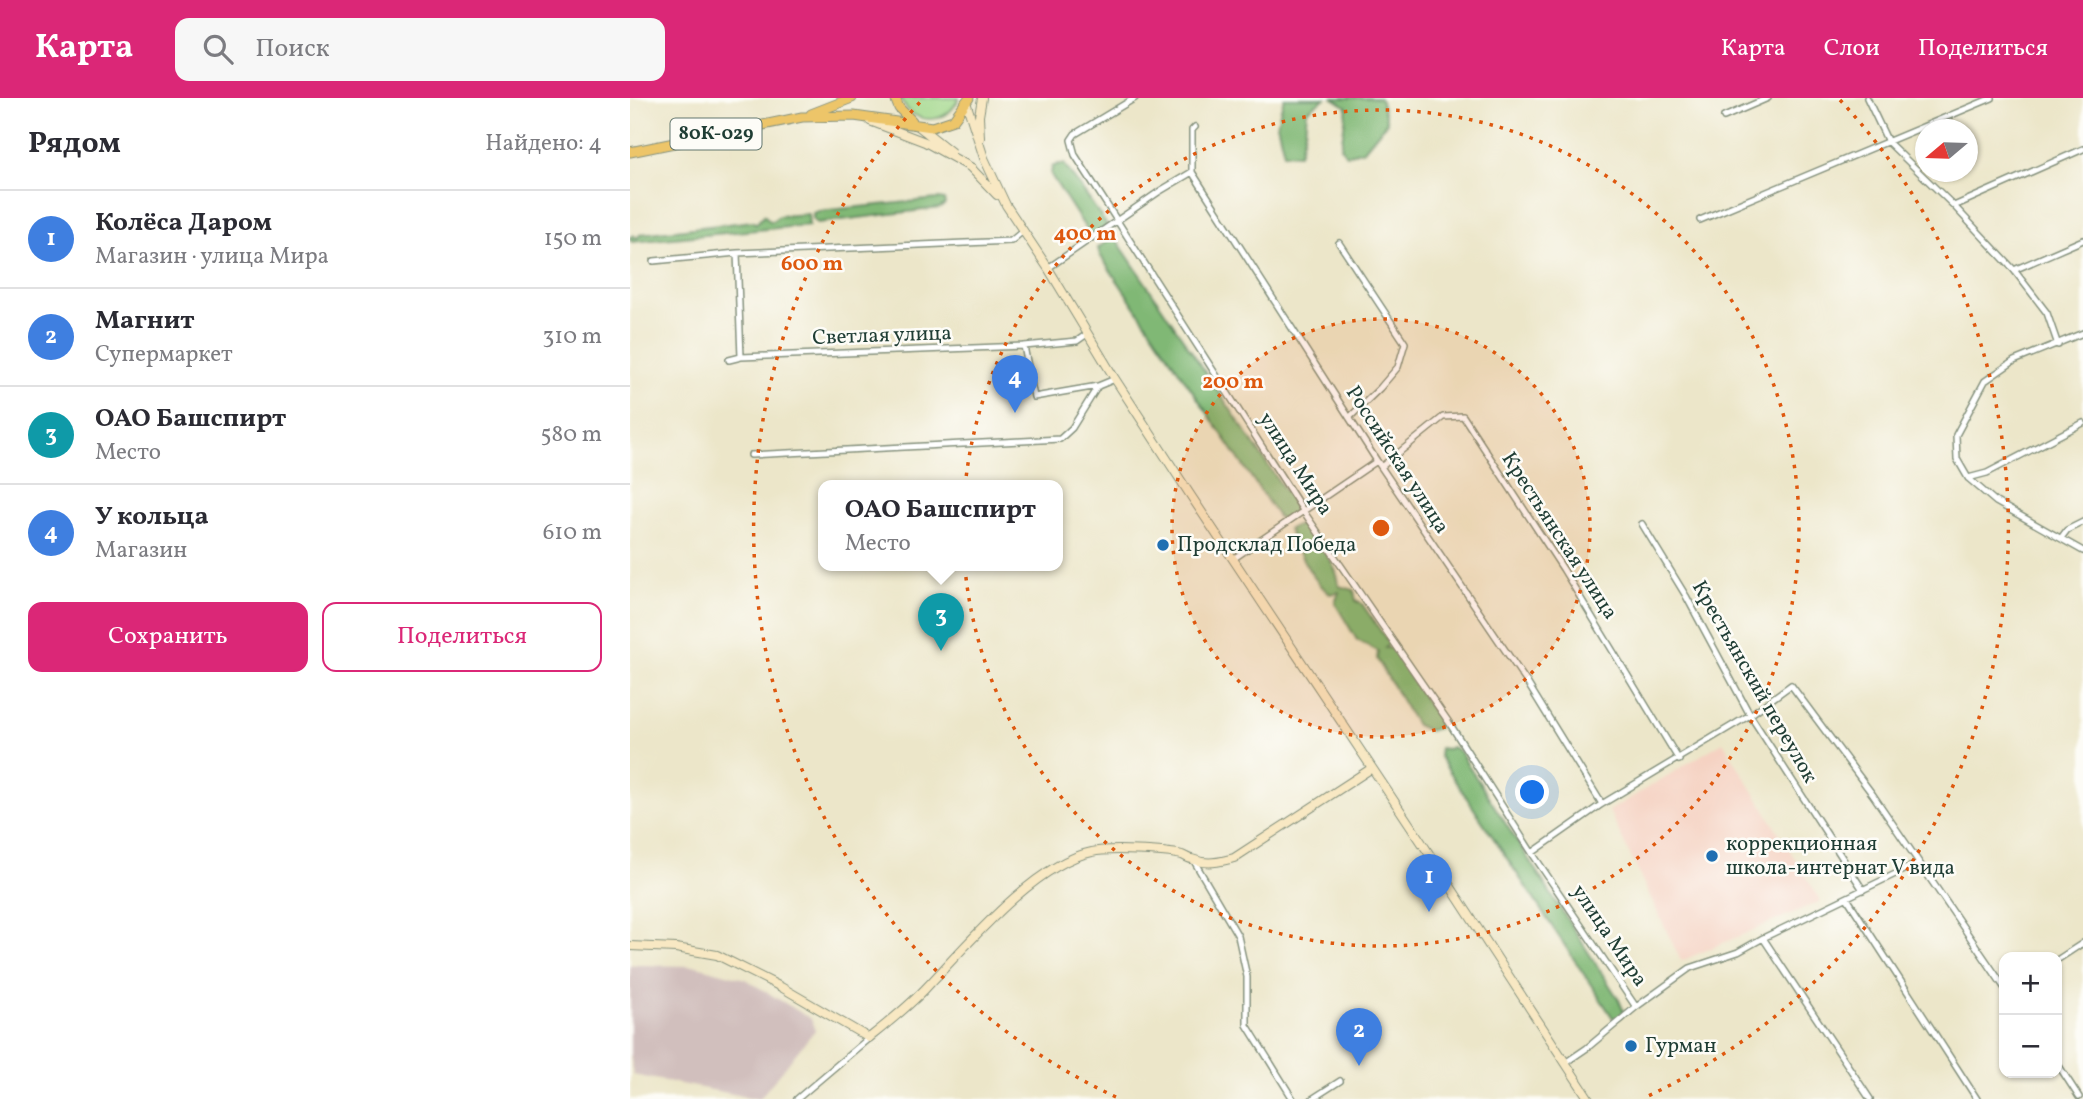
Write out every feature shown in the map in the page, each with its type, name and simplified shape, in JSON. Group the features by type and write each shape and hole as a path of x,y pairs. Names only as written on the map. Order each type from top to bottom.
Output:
{"main road":[{"name":"80К-029","path":"630,152 802,117 852,98"},
{"path":"895,98 899,108 972,169 1006,205"},
{"path":"982,98 980,135 984,158"},
{"name":"80К-029","path":"802,117 854,116 914,122 932,127 953,120 967,99"},
{"path":"967,99 984,158 1006,205 1048,268 1115,379 1589,1099"},
{"path":"854,116 925,142 972,169"},
{"path":"630,946 676,948 717,956 781,987 869,1038 900,1014 967,945 1047,871 1071,858 1102,851 1183,855 1194,861 1215,863 1234,859 1372,768"}],"street":[{"name":"улица Мира","path":"1135,98 1075,134 1071,140 1075,155 1304,512 1448,721 1532,853 1636,1006"},
{"path":"1724,117 1768,98"},
{"path":"1867,98 1888,142 1954,206 2014,270 2047,313 2058,345"},
{"path":"1700,220 1992,98"},
{"path":"1048,268 1192,172 1192,130 1195,127"},
{"path":"1954,206 2083,149"},
{"name":"Российская улица","path":"1192,172 1379,464 1528,684 1602,804"},
{"path":"654,261 737,253 1011,241 1023,231"},
{"path":"2014,270 2083,240"},
{"path":"1339,243 1405,343 1398,367 1350,417"},
{"path":"737,253 741,357"},
{"path":"2083,333 2014,361 1985,381 1956,435 1957,458 1968,478 1996,502 2083,551"},
{"name":"Светлая улица","path":"729,360 741,357 1024,346 1077,341 1087,334"},
{"path":"1024,346 1034,397 1098,386 1115,379"},
{"path":"751,455 1060,439 1072,428 1098,386"},
{"name":"Крестьянская улица","path":"1379,464 1443,416 1463,416 1563,569 1679,760"},
{"path":"1968,478 1987,473 2083,423"},
{"path":"1233,559 1379,464"},
{"path":"2060,538 2067,530 2083,522"},
{"name":"Крестьянский переулок","path":"1642,524 1686,596 1750,715 1863,890"},
{"path":"1532,853 1602,804 1679,760 1750,715 1791,685 1873,795 1999,980"},
{"path":"1194,861 1238,936 1247,977 1247,1025 1293,1099"},
{"path":"1565,1063 1636,1006 1690,968 1738,952 1919,863"},
{"path":"1847,898 1977,1099"},
{"path":"1763,938 1870,1099"},
{"path":"2062,957 2083,943"},
{"path":"797,1099 869,1038"},
{"path":"2062,1071 2079,1097"},
{"path":"1312,1099 1339,1081"}],"shaded area":[{"name":"коррекционная школа-интернат V вида","path":"1723,742 1821,901 1681,961 1609,811"},
{"path":"630,965 697,966 745,979 811,1019 815,1030 759,1099 633,1075 630,1051"}],"green space":[{"path":"900,98 959,98 946,114 930,119 913,114"},
{"path":"1284,98 1325,98 1307,111 1299,154 1284,153 1277,124"},
{"path":"1333,98 1380,98 1387,122 1364,150 1346,155 1341,147 1347,107"},
{"path":"1064,164 1107,225 1095,238 1090,235 1051,175 1052,167"},
{"path":"944,200 945,204 940,208 817,223 813,219 813,213 819,211"},
{"path":"808,214 809,225 632,242 630,238 633,235 637,238 641,234 753,221 756,224 764,215 771,222 779,216"},
{"path":"1116,239 1290,498 1294,507 1292,515 1279,518 1100,255 1098,248 1109,240"},
{"path":"1302,524 1331,561 1339,586 1354,590 1356,601 1362,604 1389,643 1385,648 1392,648 1438,720 1438,728 1429,731 1416,725 1377,659 1378,651 1357,640 1335,603 1339,592 1330,594 1311,572 1288,529"},
{"path":"1452,747 1459,751 1619,1000 1624,1012 1619,1018 1613,1018 1439,756 1440,748"}],"place":[{"name":"У кольца","path":"1015,413"},
{"name":"Продсклад Победа","path":"1163,545"},
{"name":"ОАО Башспирт","path":"941,651"},
{"name":"коррекционная школа-интернат V вида","path":"1712,856"},
{"name":"Колёса Даром","path":"1429,912"},
{"name":"Гурман","path":"1631,1046"},
{"name":"Магнит","path":"1359,1066"}]}
